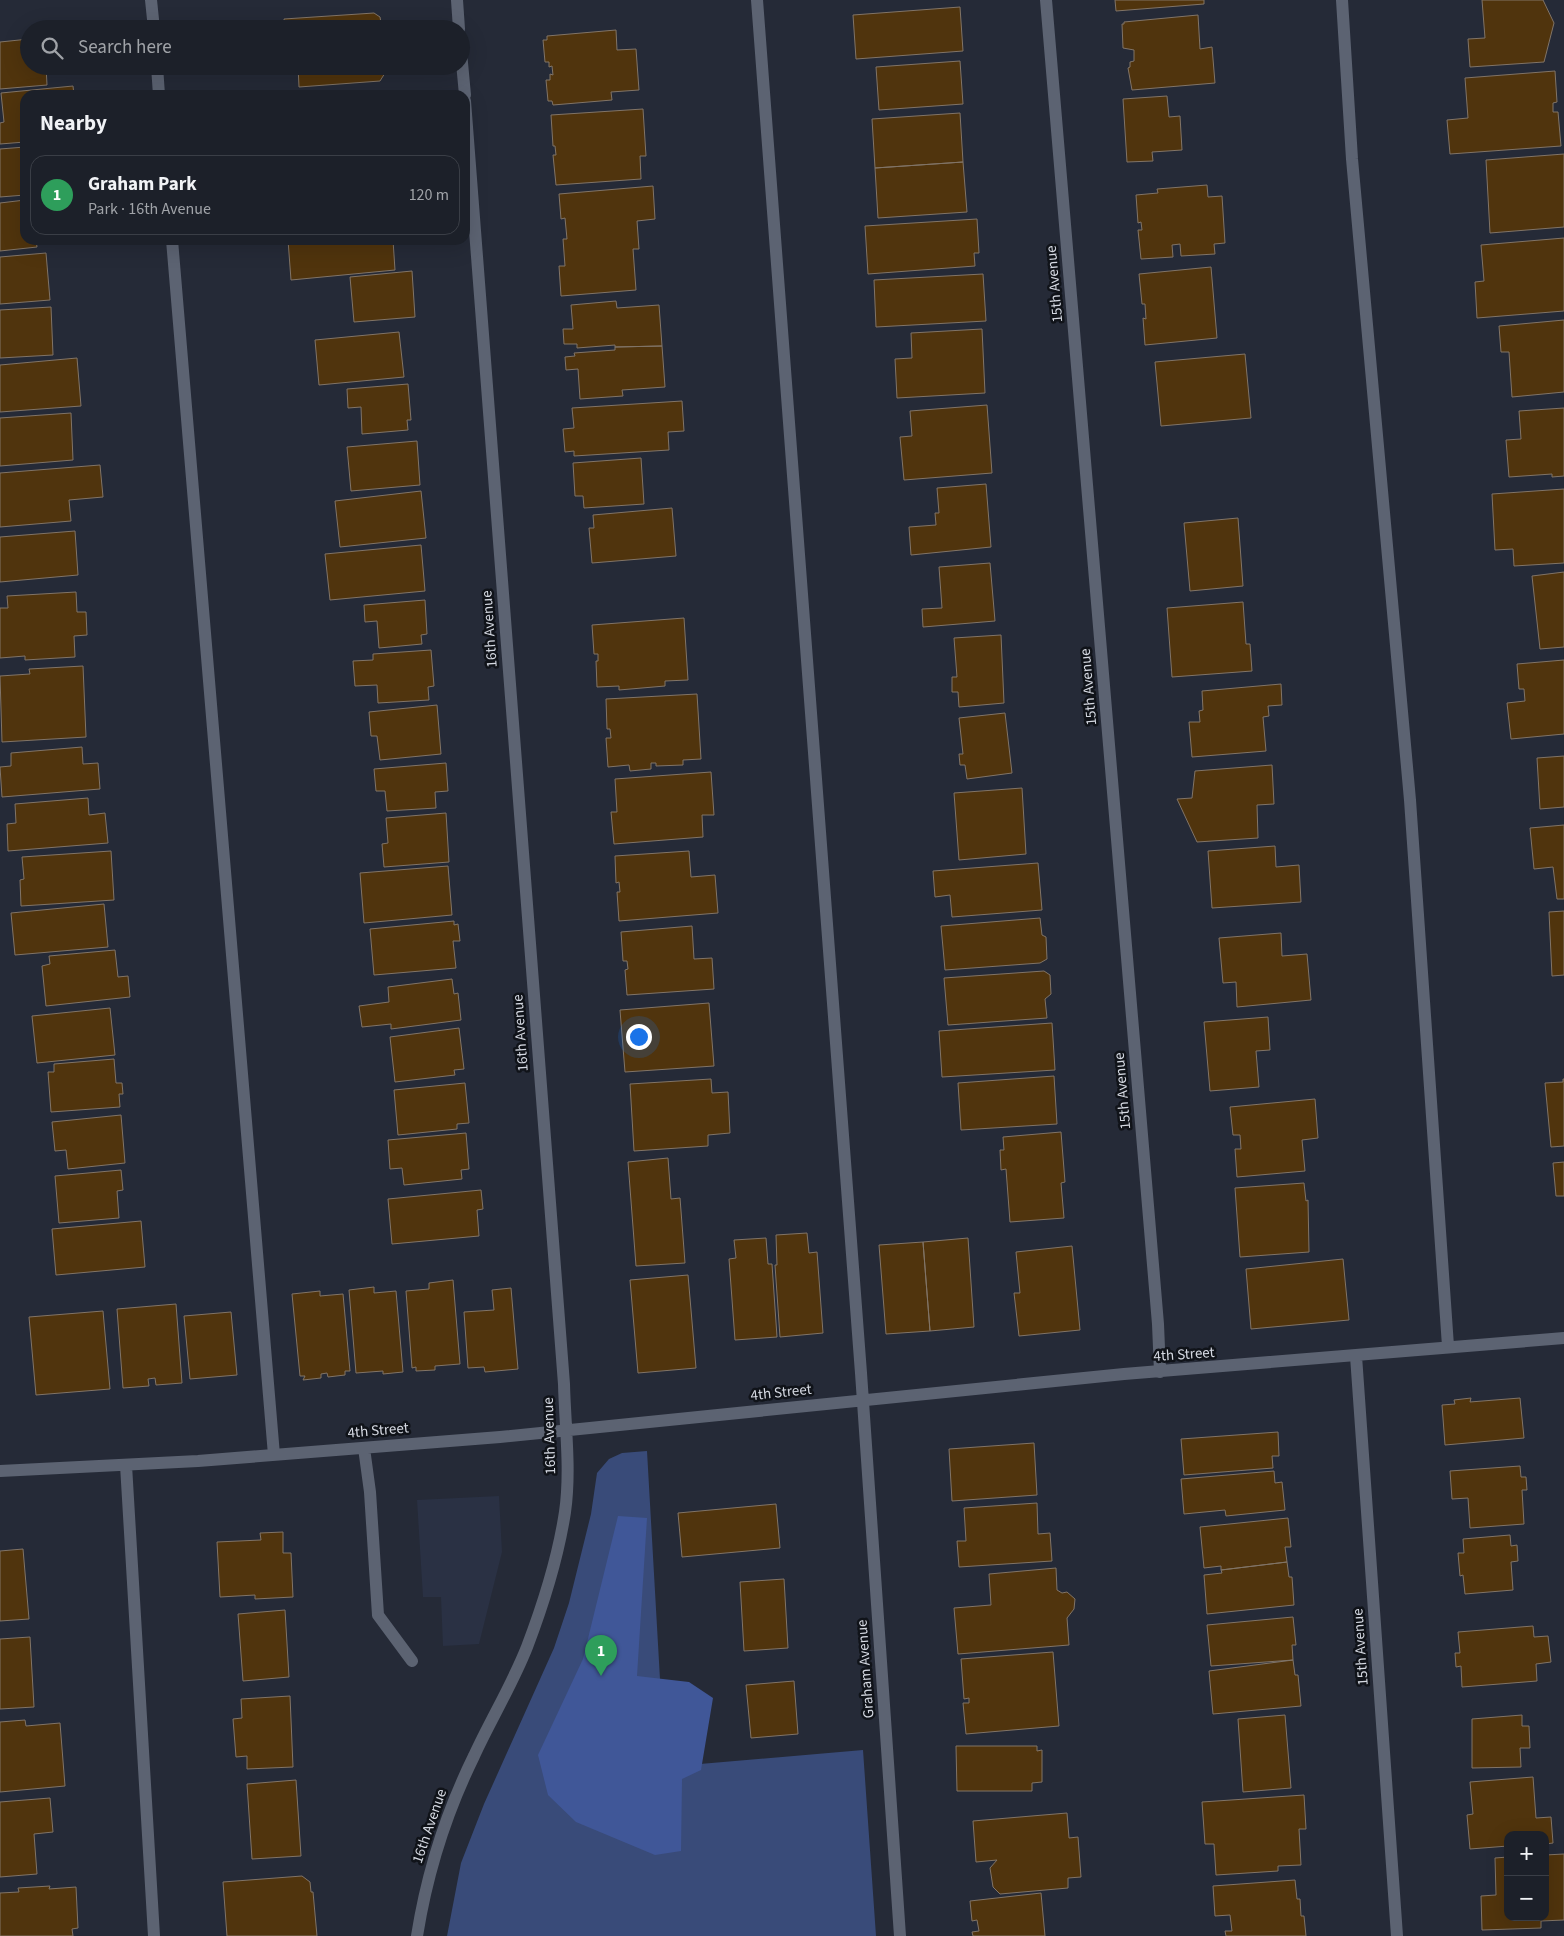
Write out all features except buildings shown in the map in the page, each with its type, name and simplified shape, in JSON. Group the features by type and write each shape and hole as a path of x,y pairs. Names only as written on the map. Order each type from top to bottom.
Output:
{"street":[{"path":"152,0 153,20"},
{"path":"457,0 458,20"},
{"name":"Graham Avenue","path":"757,0 862,1399 900,1936"},
{"name":"15th Avenue","path":"1046,0 1158,1314 1160,1372"},
{"path":"1342,0 1352,159 1410,800 1448,1346"},
{"path":"158,75 159,90"},
{"path":"463,75 464,90"},
{"name":"16th Avenue","path":"417,1936 428,1878 445,1824 474,1755 511,1685 540,1610 565,1512 566,1431 470,167"},
{"path":"172,245 274,1456"},
{"name":"4th Street","path":"0,1471 126,1466 274,1456 566,1431 862,1399 1356,1356 1448,1346 1564,1338"},
{"name":"15th Avenue","path":"1356,1356 1397,1936"},
{"path":"364,1448 370,1492 378,1615 412,1660"},
{"path":"126,1466 154,1936"}],"shaded area":[{"path":"647,1451 665,1767 863,1750 876,1936 447,1936 461,1863 484,1804 554,1648 569,1603 591,1514 597,1473 609,1459 622,1453"},
{"path":"499,1496 502,1552 479,1644 443,1646 441,1597 423,1597 417,1500"},
{"path":"618,1516 647,1518 637,1676 689,1682 713,1698 701,1770 682,1779 681,1851 655,1855 576,1822 548,1795 538,1755 583,1659"}],"place":[{"name":"Graham Park","path":"601,1676"}]}
